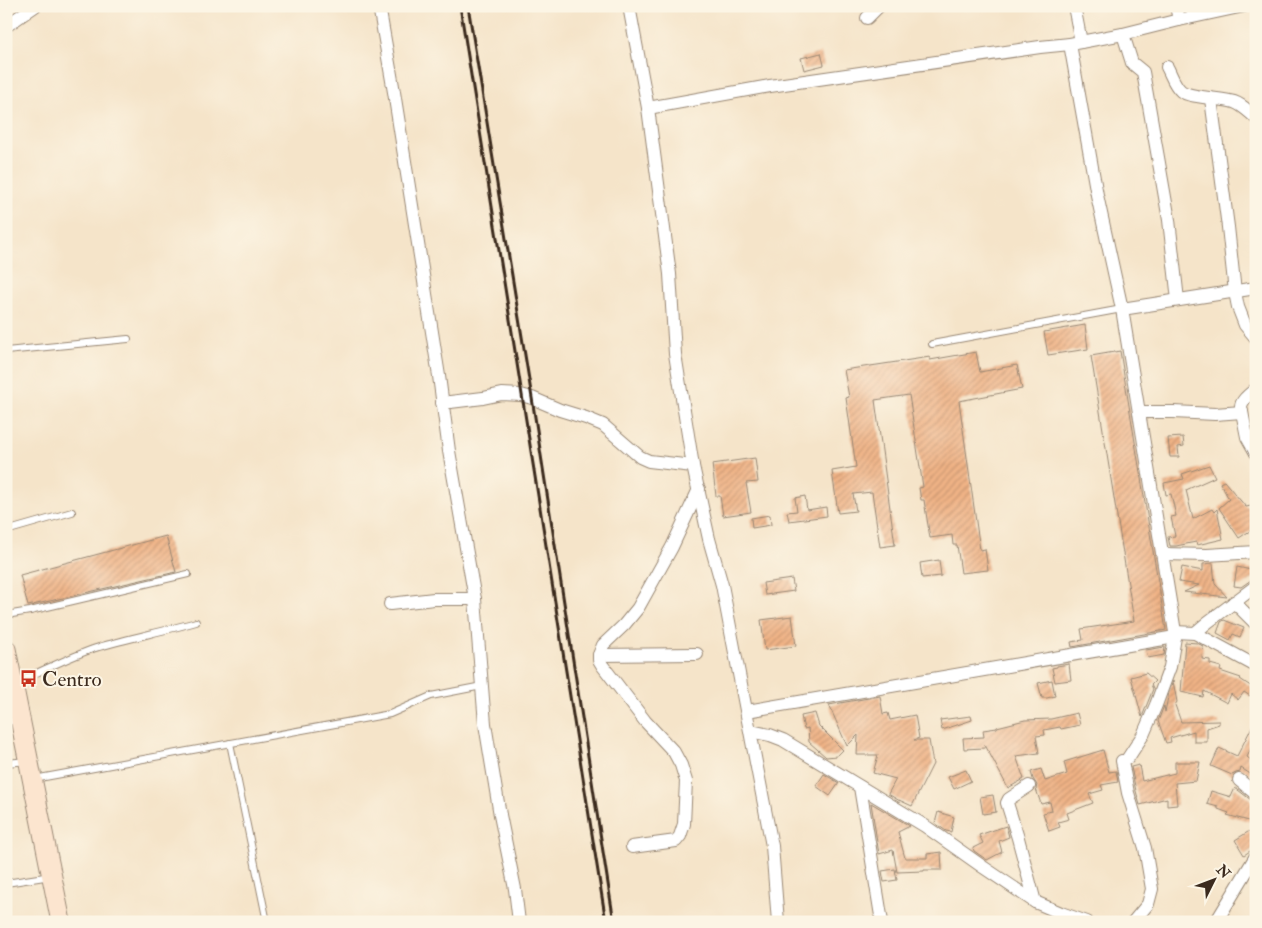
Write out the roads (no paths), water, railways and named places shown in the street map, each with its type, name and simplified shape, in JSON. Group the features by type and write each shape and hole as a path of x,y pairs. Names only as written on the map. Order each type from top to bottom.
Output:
{"main road":[{"path":"6,650 13,683 13,720 31,770 61,922"}],"street":[{"path":"6,26 35,6"},
{"path":"378,6 394,92 453,480 475,599 485,724 520,922"},
{"path":"629,6 648,108 670,274 675,354 693,466 709,539 722,585 747,711 772,846 778,922"},
{"path":"867,18 879,6"},
{"path":"1074,6 1076,43 1097,195 1122,308 1175,635 1170,667 1156,704 1143,735 1125,759 1128,793 1145,848 1152,889 1148,904 1133,922"},
{"path":"1176,6 1179,20"},
{"path":"648,108 770,86 1076,43 1244,6"},
{"path":"1123,34 1132,63 1143,72 1169,220 1178,300"},
{"path":"1167,67 1182,92 1211,99 1235,102 1256,118"},
{"path":"1211,99 1228,227 1234,292 1245,325 1256,338"},
{"path":"1122,308 1256,288"},
{"path":"1256,389 1241,404 1247,437 1256,453"},
{"path":"442,403 502,394 526,396 602,425 648,461 693,466"},
{"path":"1139,412 1215,414 1242,412"},
{"path":"632,847 676,841 684,824 686,781 674,752 644,721 602,665 599,655 603,645 624,625 638,608 672,547 699,489"},
{"path":"1163,554 1207,555 1256,552"},
{"path":"1195,633 1256,586"},
{"path":"390,604 434,599 475,599"},
{"path":"1234,602 1256,624"},
{"path":"747,711 1195,633 1256,666"},
{"path":"599,655 697,654"},
{"path":"750,731 783,740 926,826 1035,902 1087,922"},
{"path":"1239,780 1256,794"},
{"path":"1030,786 1009,799 1006,803 1018,838 1035,902"},
{"path":"860,787 882,922"},
{"path":"1216,922 1256,856"}],"lane":[{"path":"932,344 1122,308"},
{"path":"6,351 128,339"},
{"path":"6,531 72,512"},
{"path":"6,615 188,574"},
{"path":"13,683 99,647 196,622"},
{"path":"6,763 31,770 230,743 390,714 431,696 482,686"},
{"path":"230,743 267,922"},
{"path":"6,883 52,876"}],"railway":[{"path":"460,6 606,922"},
{"path":"468,6 532,398 614,922"}],"place":[{"name":"Centro","path":"28,679"}]}
